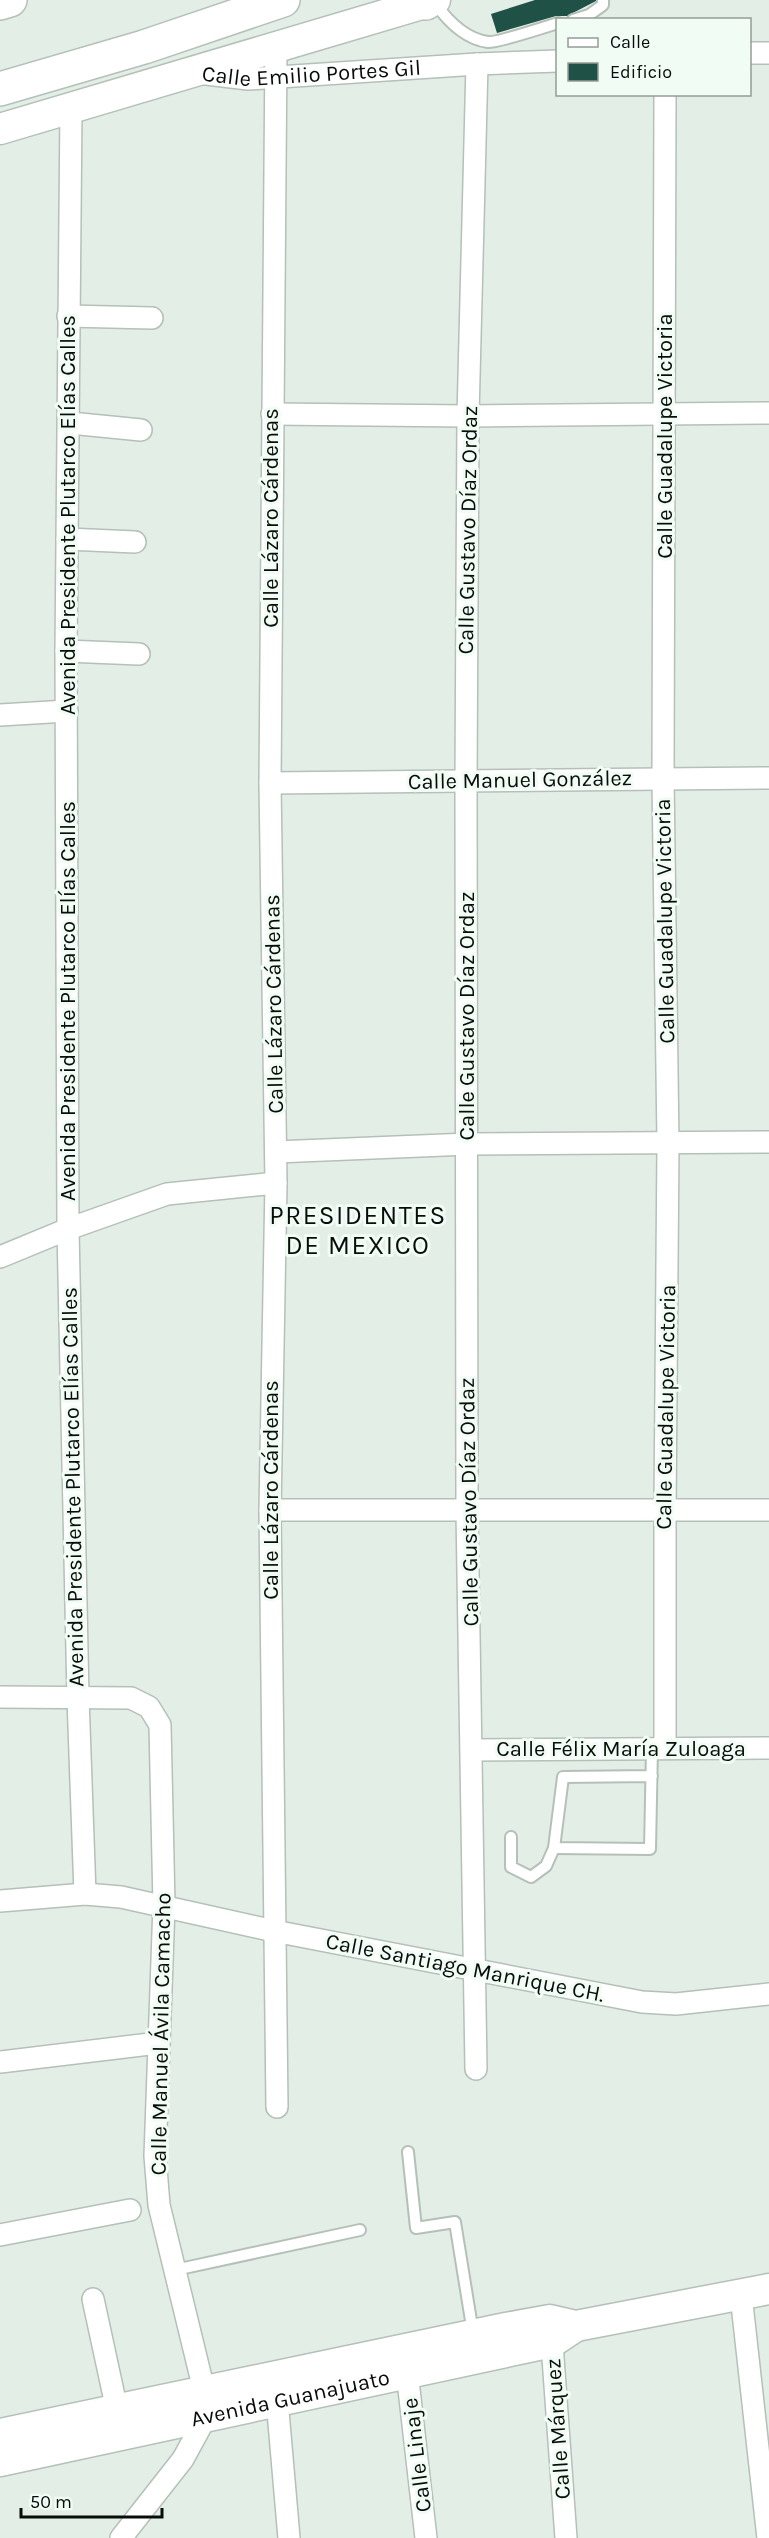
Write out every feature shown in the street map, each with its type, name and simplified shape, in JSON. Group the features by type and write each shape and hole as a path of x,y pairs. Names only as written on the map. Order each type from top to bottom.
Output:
{"main road":[{"path":"0,3 10,0"},
{"path":"0,88 144,47 283,0"}],"street":[{"path":"195,72 426,1"},
{"name":"Calle Lázaro Cárdenas","path":"276,47 270,783 276,1183 270,1510 277,2107"},
{"path":"751,53 769,52"},
{"name":"Calle Emilio Portes Gil","path":"0,129 195,72 248,79 556,61"},
{"name":"Calle Gustavo Díaz Ordaz","path":"476,2069 473,1968 473,1750 467,1510 466,780 468,416 477,64"},
{"name":"Calle Guadalupe Victoria","path":"659,1749 668,1144 663,778 666,415 665,96"},
{"name":"Avenida Presidente Plutarco Elías Calles","path":"71,108 68,316 70,423 66,651 68,1229 78,1698 85,1894"},
{"path":"68,316 152,318"},
{"path":"272,414 468,416 769,413"},
{"path":"70,423 141,430"},
{"path":"67,538 135,542"},
{"path":"66,651 139,654"},
{"path":"0,716 67,711"},
{"name":"Calle Manuel González","path":"270,783 769,778"},
{"path":"276,1152 468,1144 769,1142"},
{"path":"0,1257 68,1229 167,1194 276,1183"},
{"path":"270,1510 769,1510"},
{"path":"0,1697 78,1698"},
{"name":"Calle Manuel Ávila Camacho","path":"78,1698 131,1698 149,1707 160,1725 164,1905 155,2156 159,2205 205,2403"},
{"name":"Calle Félix María Zuloaga","path":"473,1750 769,1748"},
{"name":"Calle Santiago Manrique CH.","path":"0,1900 85,1894 121,1897 274,1931 642,2002 676,2004 769,1994"},
{"path":"0,2062 158,2043"},
{"path":"0,2235 130,2210"},
{"path":"755,2292 768,2538"},
{"name":"Avenida Guanajuato","path":"0,2434 117,2410 277,2400 407,2372 559,2329 755,2292"},
{"path":"93,2299 117,2410"},
{"name":"Avenida Guanajuato","path":"0,2461 205,2403 474,2334 559,2329"},
{"name":"Calle Márquez","path":"559,2329 566,2538"},
{"name":"Calle Linaje","path":"407,2372 426,2538"},
{"path":"277,2400 289,2538"},
{"path":"121,2538 183,2458 205,2403"}],"lane":[{"path":"580,18 590,15 603,5 603,0"},
{"path":"426,1 460,30 489,42 556,25"},
{"path":"554,1848 650,1849 652,1776 659,1749"},
{"path":"511,1837 511,1868 531,1876 546,1866 554,1848 563,1777 652,1776"},
{"path":"408,2152 416,2228 455,2222 474,2334"},
{"path":"175,2270 360,2230"}],"building":[{"path":"535,0 596,1 567,16 556,16 497,33 491,14"}],"district":[{"name":"PRESIDENTES DE MEXICO","path":"358,1230"}]}
